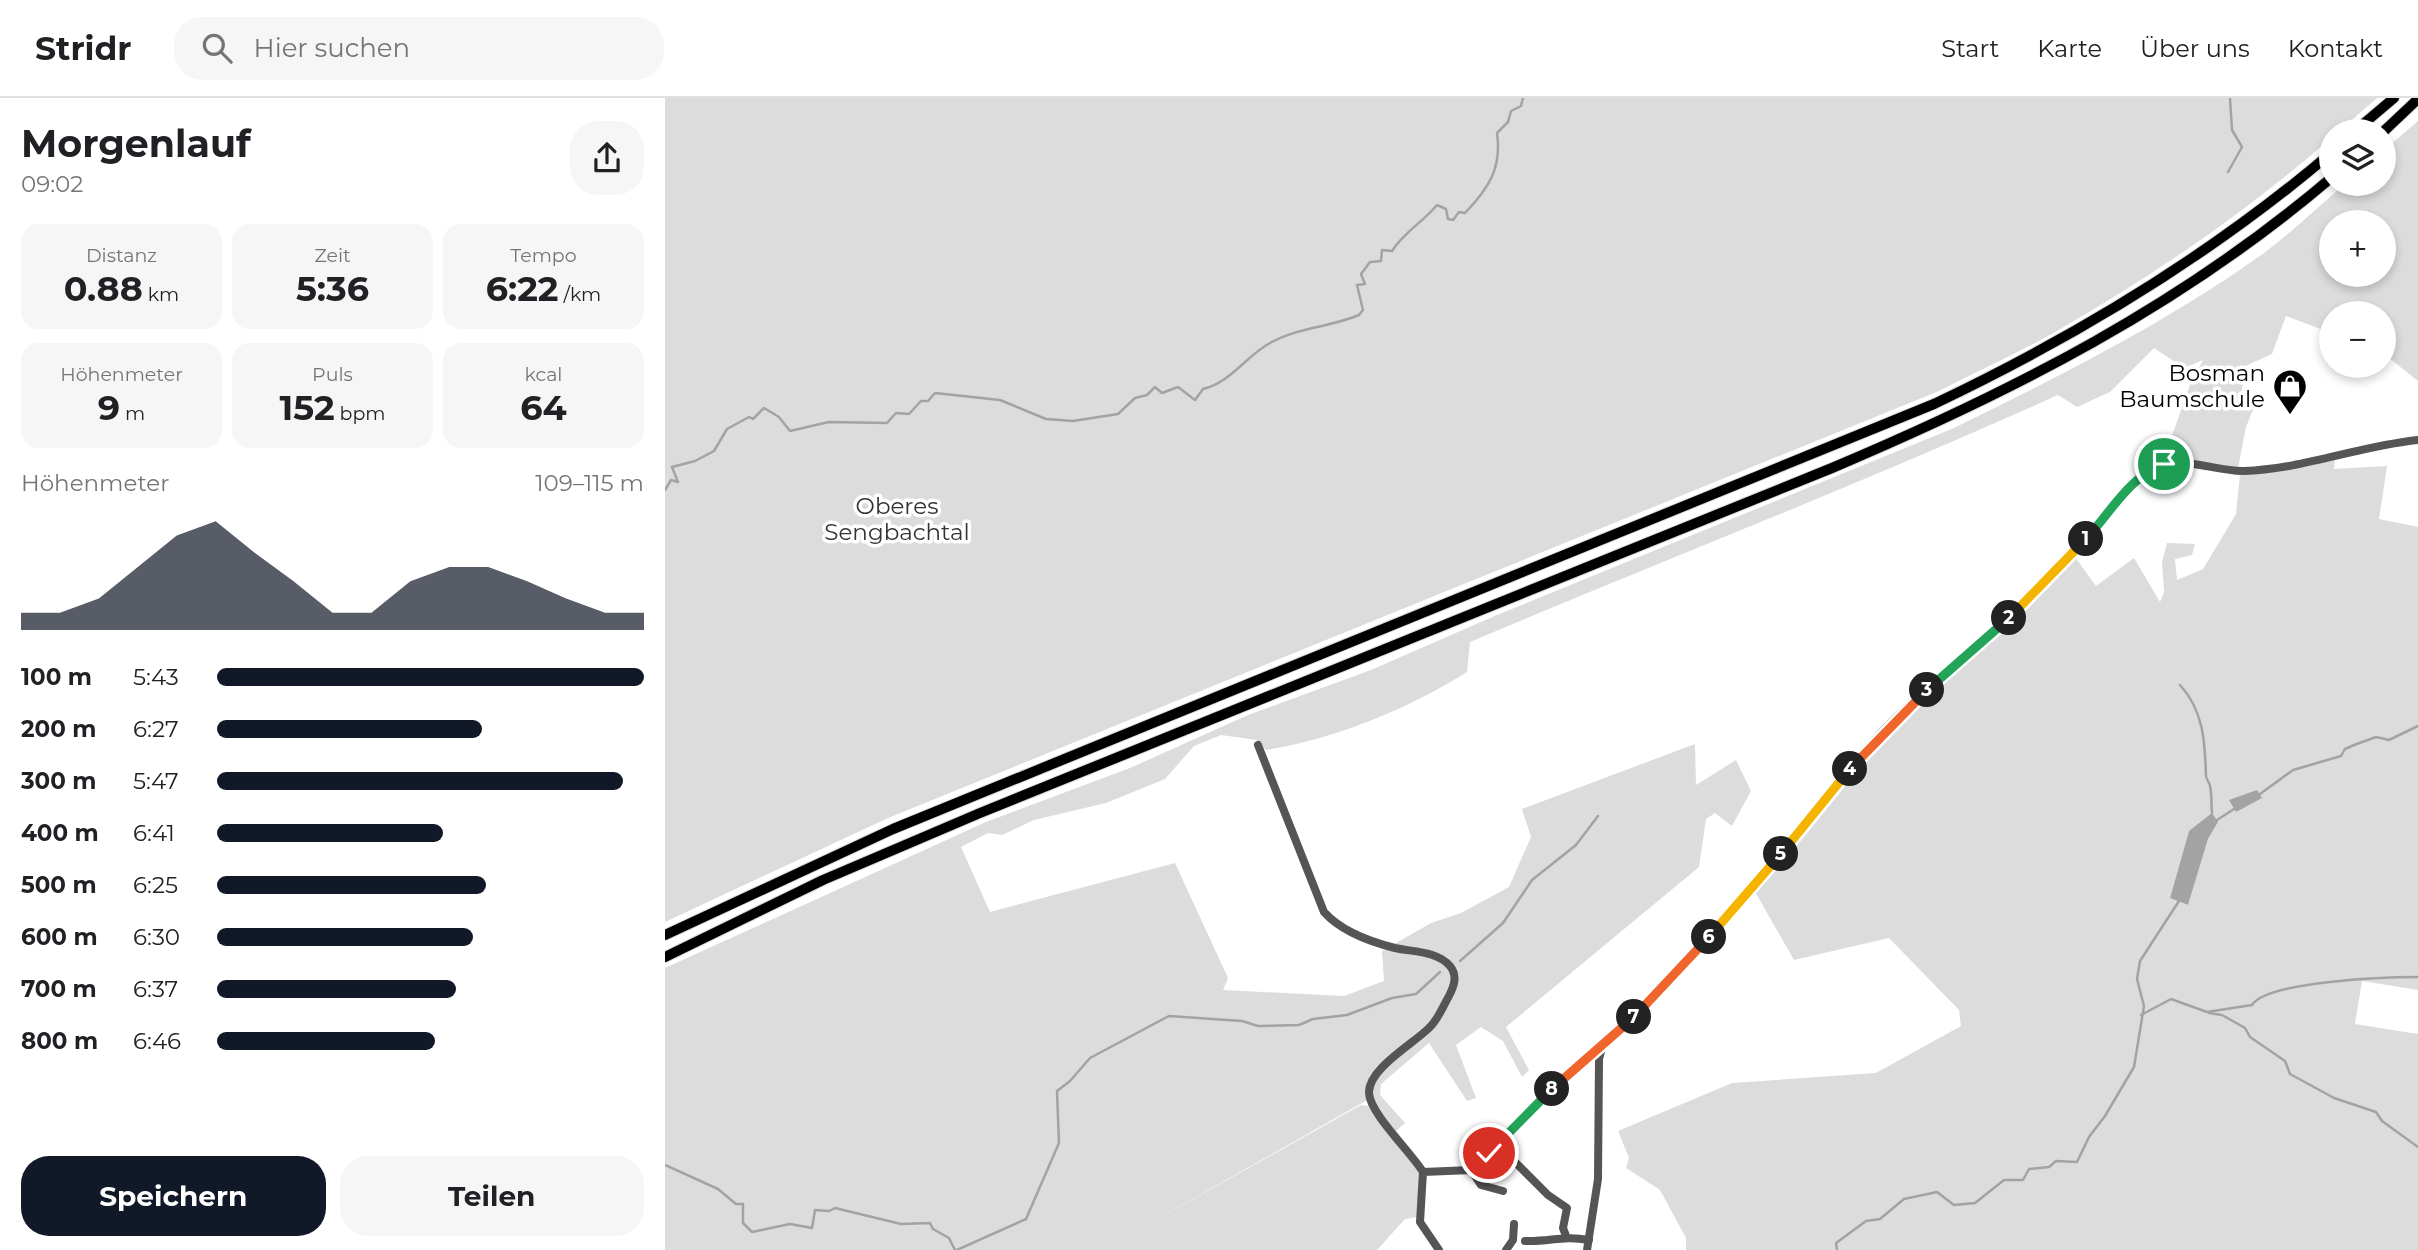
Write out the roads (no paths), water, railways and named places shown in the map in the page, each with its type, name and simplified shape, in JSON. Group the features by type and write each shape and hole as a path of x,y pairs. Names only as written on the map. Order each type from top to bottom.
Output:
{"highway":[{"path":"2369,119 2394,98"},
{"path":"2396,120 2418,99"},
{"path":"665,935 894,829 1261,677 1835,446 2005,371 2173,272 2245,222 2319,163"},
{"path":"665,957 845,870 1832,468 2016,386 2185,287 2319,187"}],"street":[{"path":"1423,1172 1471,1170 1524,1115 1659,994 1891,724 1999,628 2093,531 2134,484 2153,468 2164,464 2256,471 2378,444 2418,440"},
{"path":"1258,745 1324,912 1339,925 1371,940 1441,959 1451,968 1454,981 1431,1026 1381,1068 1369,1087 1373,1105 1423,1172 1420,1222 1439,1250"},
{"path":"1587,1250 1598,1179 1599,1059 1603,1044"},
{"path":"1497,1144 1548,1195 1567,1208 1563,1228 1566,1236"},
{"path":"1471,1170 1481,1185 1503,1191"},
{"path":"1506,1250 1513,1240 1514,1224"},
{"path":"1525,1241 1545,1242 1566,1236 1589,1240"}],"waterway":[{"path":"665,490 671,480 678,482 672,467 695,461 714,451 727,429 749,417 753,419 764,408 779,417 790,431 829,422 887,423 896,413 909,414 921,401 928,401 935,393 1000,400 1046,419 1073,421 1118,414 1135,398 1147,395 1155,387 1162,393 1178,387 1195,400 1203,389 1230,375 1270,343 1359,315 1363,310 1357,285 1365,284 1361,274 1370,262 1381,261 1382,250 1392,251 1437,205 1446,209 1448,219 1453,220 1459,212 1465,213 1481,195 1495,167 1497,133 1508,122 1511,111 1521,106 1523,98"},
{"path":"2228,172 2242,147 2232,130 2230,98"},
{"path":"2180,685 2194,706 2202,728 2212,813"},
{"path":"2260,794 2293,770 2341,756 2345,749 2376,737 2389,740 2418,726"},
{"path":"2217,820 2234,809"},
{"path":"1460,961 1503,923 1532,880 1576,845 1598,816"},
{"path":"1837,1250 1836,1243 1866,1221 1880,1219 1904,1199 1937,1192 1954,1205 1975,1203 2004,1180 2023,1180 2029,1169 2049,1167 2056,1161 2077,1162 2089,1137 2105,1116 2134,1067 2144,1006 2137,979 2140,961 2179,901"},
{"path":"957,1250 1026,1219 1059,1143 1057,1091 1070,1081 1090,1058 1169,1016 1242,1021 1258,1026 1299,1025 1313,1019 1347,1015 1392,998 1416,994 1440,972"},
{"path":"2141,1015 2171,999 2207,1012 2252,1005 2262,997 2280,990 2303,986 2418,977"},
{"path":"2209,1013 2222,1015 2245,1028 2250,1037 2285,1061 2290,1074 2334,1098 2376,1112 2382,1121 2418,1147"},
{"path":"665,1165 718,1189 736,1204 743,1204 743,1223 752,1232 790,1224 812,1228 815,1210 829,1211 835,1208 901,1224 930,1223 933,1229 949,1238 955,1250"}],"place":[{"name":"Bosman Baumschule","path":"2290,416"}],"park label":[{"name":"Oberes Sengbachtal","path":"897,519"}]}
